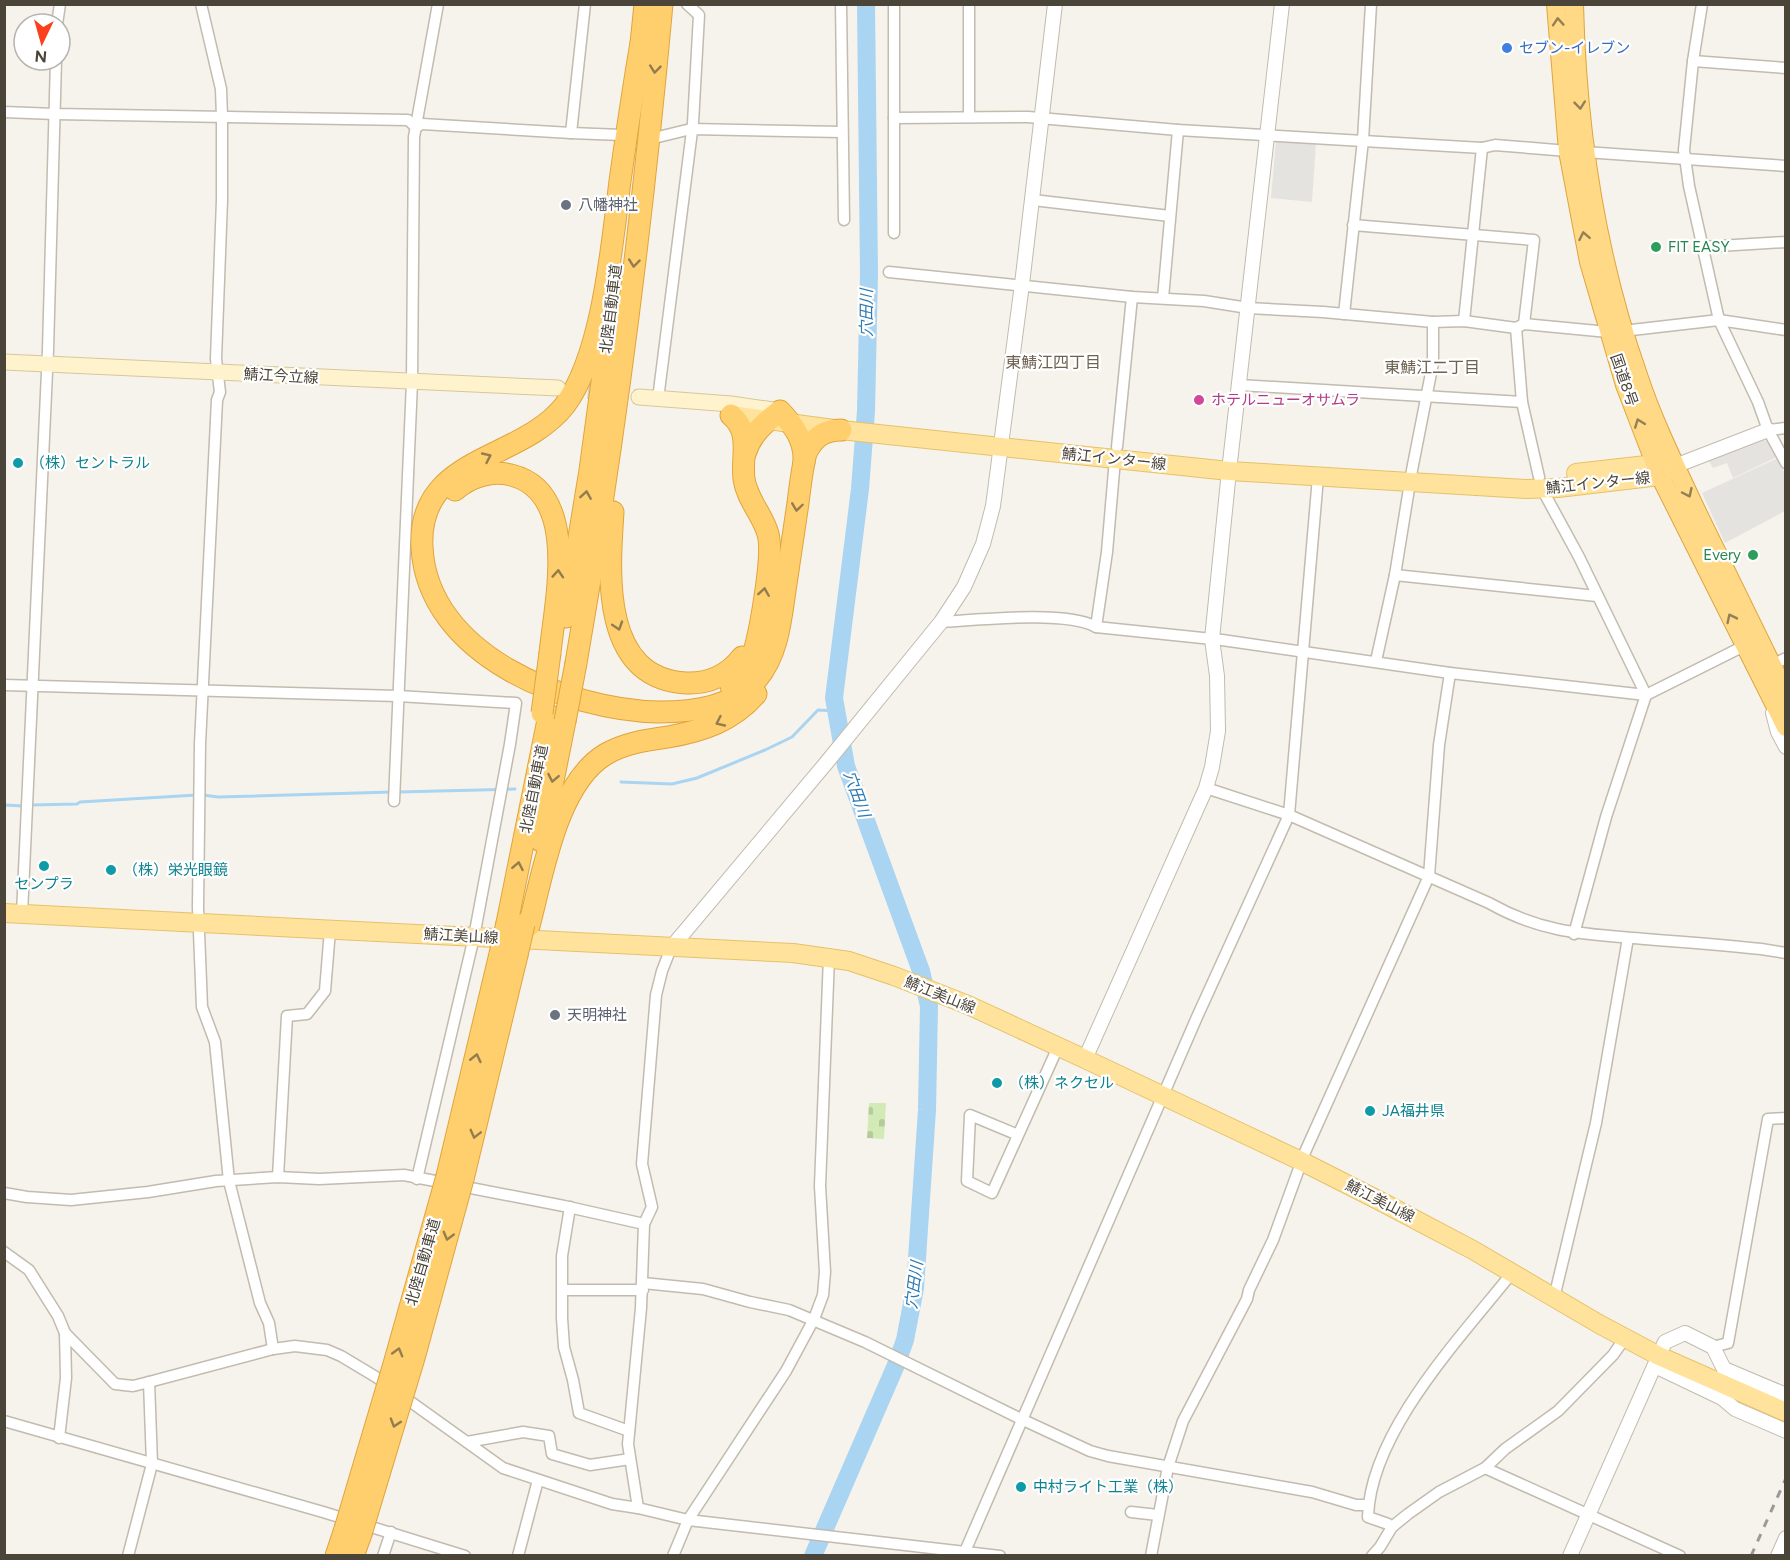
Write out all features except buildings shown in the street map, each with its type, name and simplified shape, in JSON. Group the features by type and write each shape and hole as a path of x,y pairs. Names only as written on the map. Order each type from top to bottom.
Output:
{"highway":[{"name":"国道8号","path":"1556,4 1589,262 1616,331 1625,385 1744,646 1780,690"},
{"name":"国道8号","path":"1574,4 1576,152"},
{"name":"北陸自動車道","path":"336,1556 353,1531 414,1358 455,1178 520,924 612,313 643,32 653,7"},
{"name":"北陸自動車道","path":"562,657 605,483 628,317 653,7"},
{"path":"643,32 631,100 611,251 597,325 583,371 566,404 554,417 523,440 458,472 436,492 429,504 422,529 424,563 428,580 446,615 477,647 496,661 559,693 604,706 670,712 707,708 723,703 748,688 761,673 771,655 770,547 766,526 748,493 744,480 743,431 731,415"},
{"path":"628,317 610,577 615,619 621,636 629,650 651,672 664,679 678,682 703,682 716,678 738,662 754,637 770,621"},
{"path":"745,455 751,438 780,418 803,445 804,462"},
{"path":"562,657 556,523 551,507 543,495 520,477 495,473 471,479 458,487 448,498 437,519 432,544 438,578 455,609 468,624 505,654 543,676 575,688 608,697 670,702 704,698 725,689 742,676 754,653 770,621 804,462 810,445 820,435 842,424"},
{"name":"国道8号","path":"1663,468 1778,662 1785,727"},
{"path":"520,924 564,806 581,776 593,764 620,747 701,730 730,717 743,708 763,685 769,674 773,660 770,621"},
{"name":"北陸自動車道","path":"520,924 532,798 552,716"},
{"name":"北陸自動車道","path":"455,1178 499,1048 513,955"},
{"name":"北陸自動車道","path":"353,1531 353,1556"}],"main road":[{"name":"鯖江今立線","path":"4,362 558,388"},
{"path":"639,397 731,404 780,418"},
{"path":"658,399 731,415"},
{"name":"鯖江インター線","path":"731,415 842,424 1230,465 1318,477 1411,476"},
{"name":"鯖江インター線","path":"1230,465 1540,483 1663,468"},
{"name":"鯖江美山線","path":"13,913 793,953 829,957 894,976 968,1005 1301,1161 1463,1245 1626,1338 1657,1361 1785,1412"}],"street":[{"path":"201,4 220,89 222,117 222,200 216,359 220,392 217,400 202,691 198,828 202,1007 215,1042 228,1180 260,1303 269,1323 273,1348"},
{"path":"394,801 412,382 414,137 438,4"},
{"path":"571,133 585,4"},
{"path":"658,399 691,129 699,15 687,4"},
{"path":"841,4 844,220"},
{"path":"894,4 894,233"},
{"path":"969,4 969,116"},
{"path":"638,1508 630,1459 629,1431 643,1287 644,1224 652,1207 642,1164 656,995 662,971 671,948 941,622 964,587 983,544 993,506 1055,4"},
{"path":"1085,1059 1206,788 1212,767 1218,731 1217,676 1212,639 1282,4"},
{"path":"1344,314 1363,140 1371,4"},
{"path":"1702,4 1693,61 1684,150 1689,186 1719,320 1785,463"},
{"path":"1693,61 1785,68"},
{"path":"13,913 33,686 47,364 56,72"},
{"path":"4,111 55,114 408,120 416,127"},
{"path":"894,118 1042,117 1178,130 1482,148 1495,146 1785,166"},
{"path":"416,127 422,124 621,135"},
{"path":"658,136 691,129 842,132"},
{"path":"1163,298 1178,130"},
{"path":"1464,321 1482,148"},
{"path":"1032,200 1170,216"},
{"path":"1353,225 1534,240 1520,326 1522,402 1540,483 1646,694 1606,817 1574,934"},
{"path":"1702,247 1785,242"},
{"path":"889,272 1248,308 1433,321 1616,331 1719,320 1785,330"},
{"path":"1096,627 1107,552 1132,297"},
{"path":"1376,661 1395,575 1425,396 1433,363 1433,321"},
{"path":"1239,385 1522,402"},
{"path":"1663,468 1768,430 1785,428"},
{"path":"964,1553 1197,1017 1289,815 1318,477"},
{"path":"1395,575 1597,596"},
{"path":"941,622 1034,617 1087,622 1096,627 1212,639 1450,673 1646,694 1744,646"},
{"path":"1151,1556 1168,1467 1183,1421 1247,1299 1273,1240 1301,1161 1429,876 1439,745 1450,673"},
{"path":"4,685 398,696 516,703 474,937 417,1179"},
{"path":"1780,690 1778,732 1785,747"},
{"path":"1206,788 1289,815 1540,926 1574,934 1761,949 1785,953"},
{"path":"278,1177 287,1016 307,1014 325,991 330,930"},
{"path":"1554,1298 1596,1123 1628,938"},
{"path":"673,1556 688,1520 758,1415 814,1319 823,1295 825,1272 820,1186 829,957"},
{"path":"1018,1135 970,1115 967,1181 992,1193 1058,1047"},
{"path":"1713,1347 1728,1343 1768,1119 1785,1118"},
{"path":"4,1193 71,1200 228,1180 404,1175 570,1207 644,1224"},
{"path":"570,1207 562,1256 564,1347 579,1413 629,1431"},
{"path":"4,1252 29,1270 58,1316 65,1333 66,1378 59,1438"},
{"path":"1392,1527 1368,1517 1368,1505 1374,1476 1393,1433 1457,1341 1512,1273"},
{"path":"564,1290 643,1287 703,1288 750,1302 789,1310 865,1342 1090,1451 1312,1492 1356,1505 1368,1505"},
{"path":"65,1333 115,1384 133,1386 273,1348 295,1346 327,1350 376,1377 503,1468 612,1504 688,1520 1000,1556"},
{"path":"1570,1556 1665,1342 1685,1333 1713,1347 1724,1369 1785,1395"},
{"path":"1372,1556 1392,1527 1438,1492 1485,1468 1505,1449 1558,1411 1613,1355 1626,1338"},
{"path":"1657,1361 1722,1398 1735,1409 1785,1431"},
{"path":"128,1556 152,1464 149,1382"},
{"path":"4,1422 390,1532 465,1556"},
{"path":"467,1442 523,1431 549,1436 552,1454 590,1465 630,1459"},
{"path":"1485,1468 1680,1556"},
{"path":"518,1556 538,1480"},
{"path":"1131,1512 1158,1515"},
{"path":"383,1556 390,1532"},
{"path":"1778,1556 1785,1538"}],"green space":[{"path":"869,1103 886,1103 884,1139 867,1138"}],"shaded area":[{"path":"1276,140 1316,143 1312,202 1271,198"},
{"path":"1762,440 1770,441 1777,457 1733,478 1727,463 1713,468 1709,461"},
{"path":"1778,458 1785,474 1785,511 1725,543 1702,493"}],"waterway":[{"name":"穴田川","path":"813,1556 905,1340 915,1288 927,1110 929,1006 921,971 846,766 834,698 860,489 866,411 869,274 866,4"},
{"path":"621,782 672,784 697,778 792,737 818,710 836,711"},
{"path":"398,792 515,789"},
{"path":"203,795 218,797 392,792"},
{"path":"30,805 77,804 197,795"},
{"path":"4,805 24,806"}],"tunnel":[{"path":"565,389 639,397"}],"railway":[{"path":"1751,1556 1786,1478"}],"place":[{"name":"セブン-イレブン","path":"1507,48"},
{"name":"八幡神社","path":"566,205"},
{"name":"FIT EASY","path":"1656,247"},
{"name":"ホテルニューオサムラ","path":"1199,400"},
{"name":"（株）セントラル","path":"18,463"},
{"name":"Every","path":"1753,555"},
{"name":"センプラ","path":"44,866"},
{"name":"（株）栄光眼鏡","path":"111,870"},
{"name":"天明神社","path":"555,1015"},
{"name":"（株）ネクセル","path":"997,1083"},
{"name":"JA福井県","path":"1370,1111"},
{"name":"中村ライト工業（株）","path":"1021,1487"}],"district":[{"name":"東鯖江四丁目","path":"1053,362"},
{"name":"東鯖江二丁目","path":"1432,367"}]}
